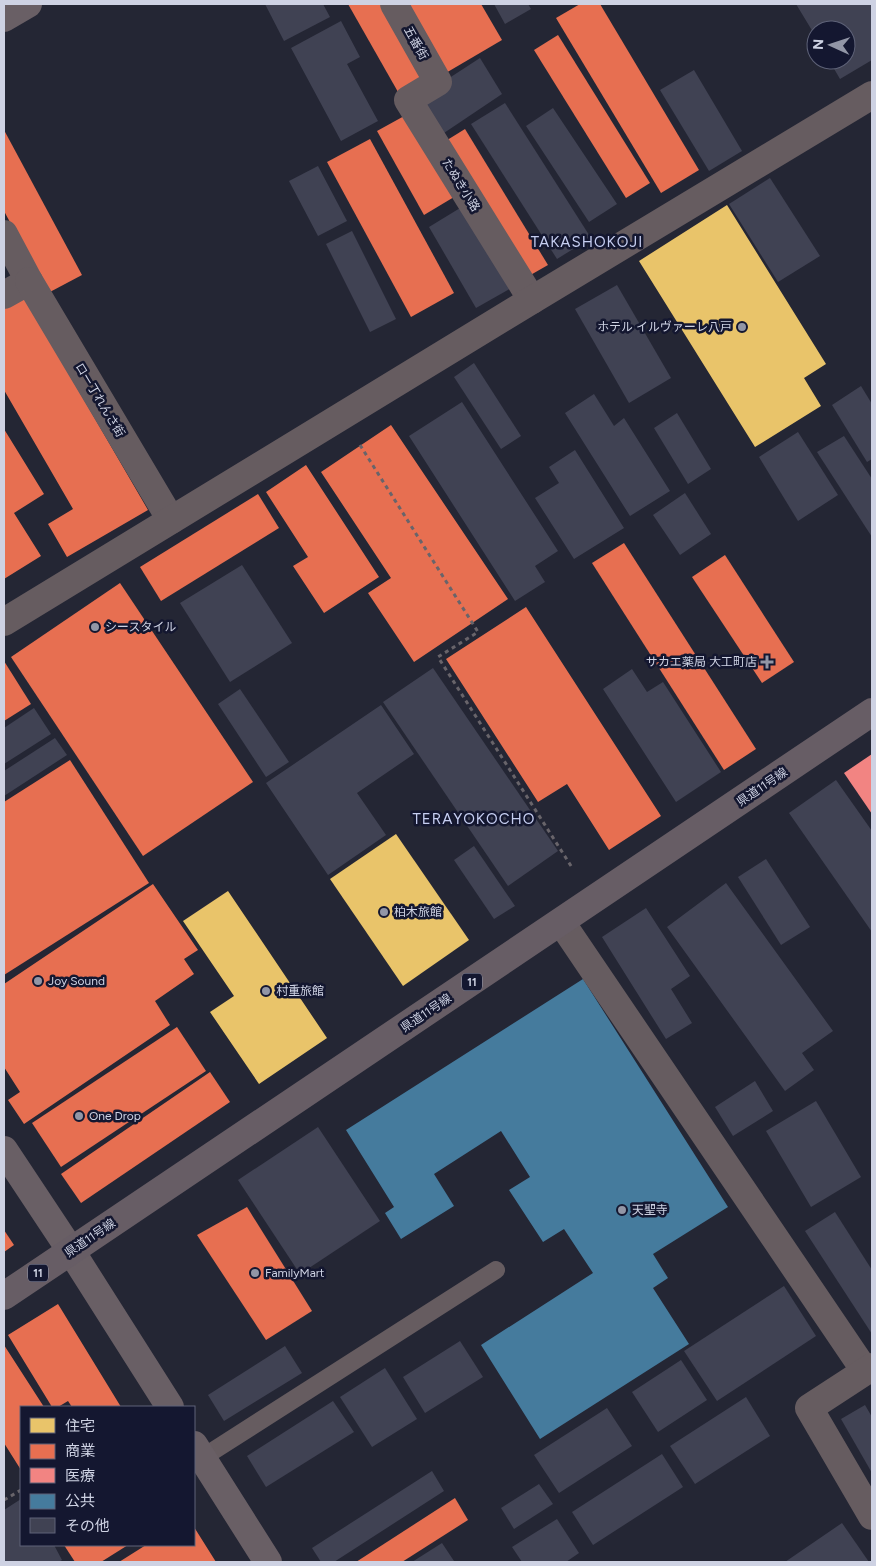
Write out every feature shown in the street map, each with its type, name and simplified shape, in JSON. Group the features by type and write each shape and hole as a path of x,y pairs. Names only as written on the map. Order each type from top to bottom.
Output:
{"main road":[{"name":"県道11号線","path":"4,1296 872,712"}],"street":[{"path":"4,18 28,4"},
{"name":"五番街","path":"394,4 438,82"},
{"name":"たぬき小路","path":"438,82 408,100 532,300"},
{"path":"4,622 872,95"},
{"name":"ロー丁れんさ街","path":"4,234 29,281 171,520"},
{"path":"4,295 29,281"},
{"path":"562,922 869,1369 810,1408 872,1516"},
{"path":"4,1150 169,1406"},
{"path":"198,1451 268,1562"}],"lane":[{"path":"198,1451 496,1270"}],"path":[{"path":"342,416 478,632 438,657 577,876"},
{"path":"4,1500 20,1491"}],"building: 住宅":[{"name":"ホテル イルヴァーレ八戸","path":"727,205 826,364 804,378 821,406 755,447 639,261"},
{"path":"396,834 469,940 403,986 330,879"},
{"path":"228,891 327,1038 259,1084 210,1012 234,996 183,921"}],"building: 商業":[{"path":"348,4 389,4 433,82 402,99"},
{"path":"398,4 481,4 502,40 439,77"},
{"path":"580,4 600,4 699,170 661,193 556,18"},
{"path":"558,35 650,183 626,198 534,50"},
{"path":"406,115 454,197 424,215 377,131"},
{"path":"465,129 548,265 527,277 444,142"},
{"path":"4,130 82,275 48,293 4,211"},
{"path":"370,139 454,293 411,317 327,162"},
{"path":"23,295 148,510 67,557 48,524 73,509 4,390 4,306"},
{"path":"391,425 508,599 414,662 368,593 391,578 321,472"},
{"path":"4,429 44,494 14,513 41,556 4,579"},
{"path":"306,465 379,577 324,613 293,566 308,557 266,492"},
{"path":"258,494 279,528 161,601 140,567"},
{"path":"624,543 756,749 724,770 592,563"},
{"path":"725,555 794,662 762,683 692,577"},
{"path":"120,583 253,782 143,856 11,657"},
{"path":"526,607 661,816 609,850 567,784 538,802 446,659"},
{"path":"4,661 31,704 4,721"},
{"path":"70,760 149,883 4,975 4,802"},
{"path":"153,884 198,950 184,959 194,974 155,1001 170,1025 24,1124 8,1100 20,1092 4,1067 4,984"},
{"path":"177,1027 206,1071 61,1167 32,1123"},
{"path":"210,1072 230,1102 81,1203 61,1174"},
{"name":"FamilyMart","path":"247,1207 312,1311 266,1340 197,1235"},
{"path":"4,1230 14,1245 4,1252"},
{"path":"58,1304 120,1406 71,1406 68,1401 60,1406 51,1406 8,1335"},
{"path":"4,1345 43,1406 20,1406 20,1468 4,1443"},
{"path":"455,1498 468,1520 402,1562 356,1562"},
{"path":"195,1529 216,1562 119,1562 144,1546 195,1546"},
{"path":"65,1546 126,1546 101,1562 75,1562"}],"building: 医療":[{"path":"872,754 872,814 844,773"}],"building: 公共":[{"name":"天聖寺","path":"583,979 728,1207 653,1254 668,1278 653,1288 689,1344 540,1439 481,1345 593,1273 564,1229 543,1242 509,1190 530,1177 501,1131 434,1174 454,1206 401,1239 385,1213 394,1207 346,1130"}],"building: その他":[{"path":"265,4 323,4 330,17 284,41"},
{"path":"494,4 528,4 531,9 505,24"},
{"path":"796,4 872,4 872,60 856,70 856,20 806,20"},
{"path":"341,21 360,57 347,64 378,121 341,141 291,48"},
{"path":"480,58 502,94 441,135 417,99"},
{"path":"694,70 742,151 709,171 660,90"},
{"path":"835,70 855,70 840,79"},
{"path":"505,103 591,238 557,259 471,124"},
{"path":"553,108 617,204 589,222 526,126"},
{"path":"318,166 347,221 318,236 289,181"},
{"path":"770,178 820,256 778,282 729,204"},
{"path":"465,205 513,287 476,308 429,227"},
{"path":"352,231 396,319 370,332 326,244"},
{"path":"617,285 671,378 629,403 575,309"},
{"path":"474,363 521,436 501,449 454,377"},
{"path":"861,386 872,404 872,459 867,462 832,405"},
{"path":"594,394 614,426 624,418 670,491 630,516 565,413"},
{"path":"462,402 558,551 535,566 545,582 515,601 409,436"},
{"path":"677,413 711,469 688,484 654,428"},
{"path":"798,432 838,495 798,521 759,457"},
{"path":"844,436 872,479 872,537 817,452"},
{"path":"575,450 624,528 574,559 535,498 559,483 549,467"},
{"path":"685,493 711,534 680,555 653,515"},
{"path":"242,565 292,643 230,682 180,603"},
{"path":"433,668 558,851 508,886 383,702"},
{"path":"632,669 647,692 663,682 721,772 676,802 603,689"},
{"path":"240,689 289,762 266,777 218,704"},
{"path":"381,705 414,754 357,793 386,835 328,875 266,783"},
{"path":"34,708 51,734 4,764 4,728"},
{"path":"55,738 67,755 4,796 4,771"},
{"path":"836,780 872,831 872,932 789,813"},
{"path":"474,846 515,906 494,919 454,860"},
{"path":"766,859 810,927 781,945 738,877"},
{"path":"726,883 833,1031 802,1053 814,1070 785,1091 667,927"},
{"path":"646,908 690,976 671,989 692,1023 666,1039 602,937"},
{"path":"755,1081 773,1111 733,1136 715,1107"},
{"path":"816,1101 861,1177 811,1207 766,1131"},
{"path":"318,1127 380,1221 300,1274 238,1180"},
{"path":"835,1212 872,1270 872,1334 805,1231"},
{"path":"784,1286 816,1336 717,1401 684,1351"},
{"path":"460,1341 483,1377 425,1413 403,1377"},
{"path":"285,1346 302,1373 224,1421 208,1395"},
{"path":"681,1360 707,1400 658,1432 632,1392"},
{"path":"385,1368 417,1419 372,1447 340,1397"},
{"path":"746,1397 770,1436 695,1484 670,1446"},
{"path":"333,1401 354,1432 266,1487 247,1456"},
{"path":"865,1405 872,1417 872,1473 841,1419"},
{"path":"607,1408 632,1446 559,1493 534,1455"},
{"path":"662,1454 683,1487 593,1545 572,1512"},
{"path":"432,1471 444,1491 334,1562 321,1562 312,1548"},
{"path":"539,1484 553,1504 514,1529 501,1508"},
{"path":"20,1500 20,1546 55,1546 62,1560 59,1562 4,1562 4,1510"},
{"path":"557,1519 579,1553 566,1562 522,1562 512,1547"},
{"path":"842,1523 869,1562 785,1562"},
{"path":"442,1543 453,1562 412,1562"}],"place":[{"name":"ホテル イルヴァーレ八戸","path":"742,327"},
{"name":"シースタイル","path":"95,627"},
{"name":"サカエ薬局 大工町店","path":"767,662"},
{"name":"柏木旅館","path":"384,912"},
{"name":"Joy Sound","path":"38,981"},
{"name":"村重旅館","path":"266,991"},
{"name":"One Drop","path":"79,1116"},
{"name":"天聖寺","path":"622,1210"},
{"name":"FamilyMart","path":"255,1273"}],"district":[{"name":"TAKASHOKOJI","path":"587,242"},
{"name":"TERAYOKOCHO","path":"474,819"}]}
